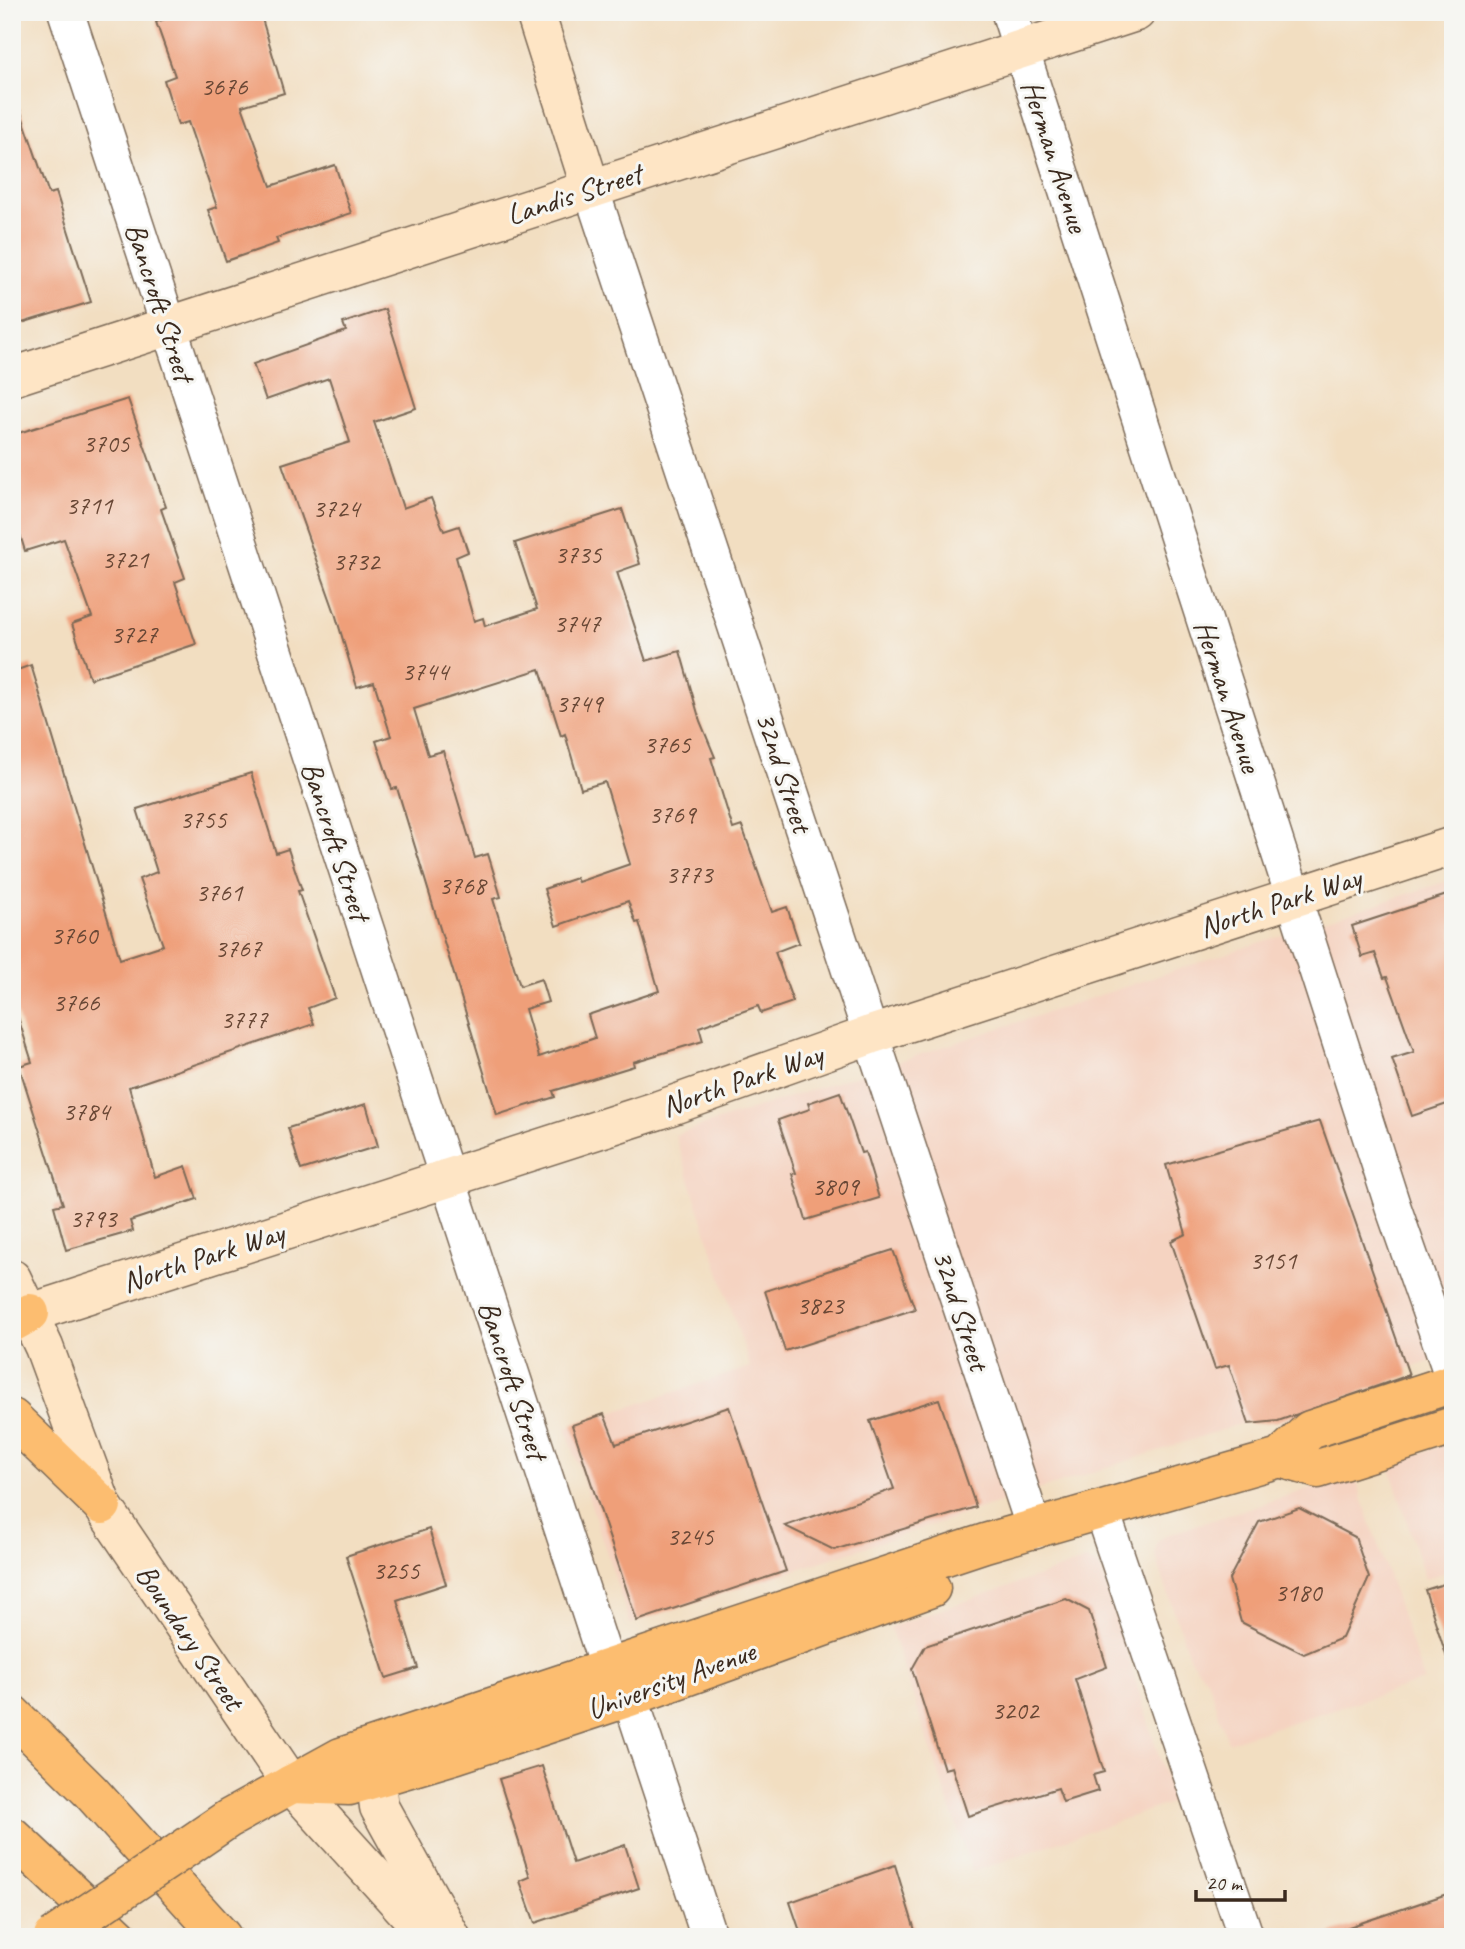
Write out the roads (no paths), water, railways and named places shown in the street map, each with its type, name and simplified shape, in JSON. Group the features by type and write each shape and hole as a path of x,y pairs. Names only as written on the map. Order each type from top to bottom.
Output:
{"main road":[{"name":"University Avenue","path":"53,1937 228,1819 341,1757 619,1683 716,1664 992,1567 1035,1531 1101,1509 1280,1458 1310,1430 1453,1380"},
{"path":"12,1418 102,1505"},
{"path":"1280,1458 1318,1469 1453,1426"},
{"name":"University Avenue","path":"291,1784 349,1786 382,1777 619,1683"},
{"path":"12,1714 90,1791 222,1937"},
{"path":"12,1836 119,1937"}],"street":[{"name":"Bancroft Street","path":"66,12 447,1179 709,1937"},
{"name":"32nd Street","path":"535,12 591,189 1035,1531"},
{"name":"Herman Avenue","path":"1009,12 1293,898 1453,1380"},
{"name":"Landis Street","path":"12,377 1136,12"},
{"name":"North Park Way","path":"17,1314 659,1110 870,1035 1453,846"},
{"name":"Boundary Street","path":"12,1279 17,1314 102,1505 291,1784 430,1937"},
{"path":"1101,1509 1245,1937"},
{"path":"382,1777 377,1791 379,1807 451,1937"}]}
